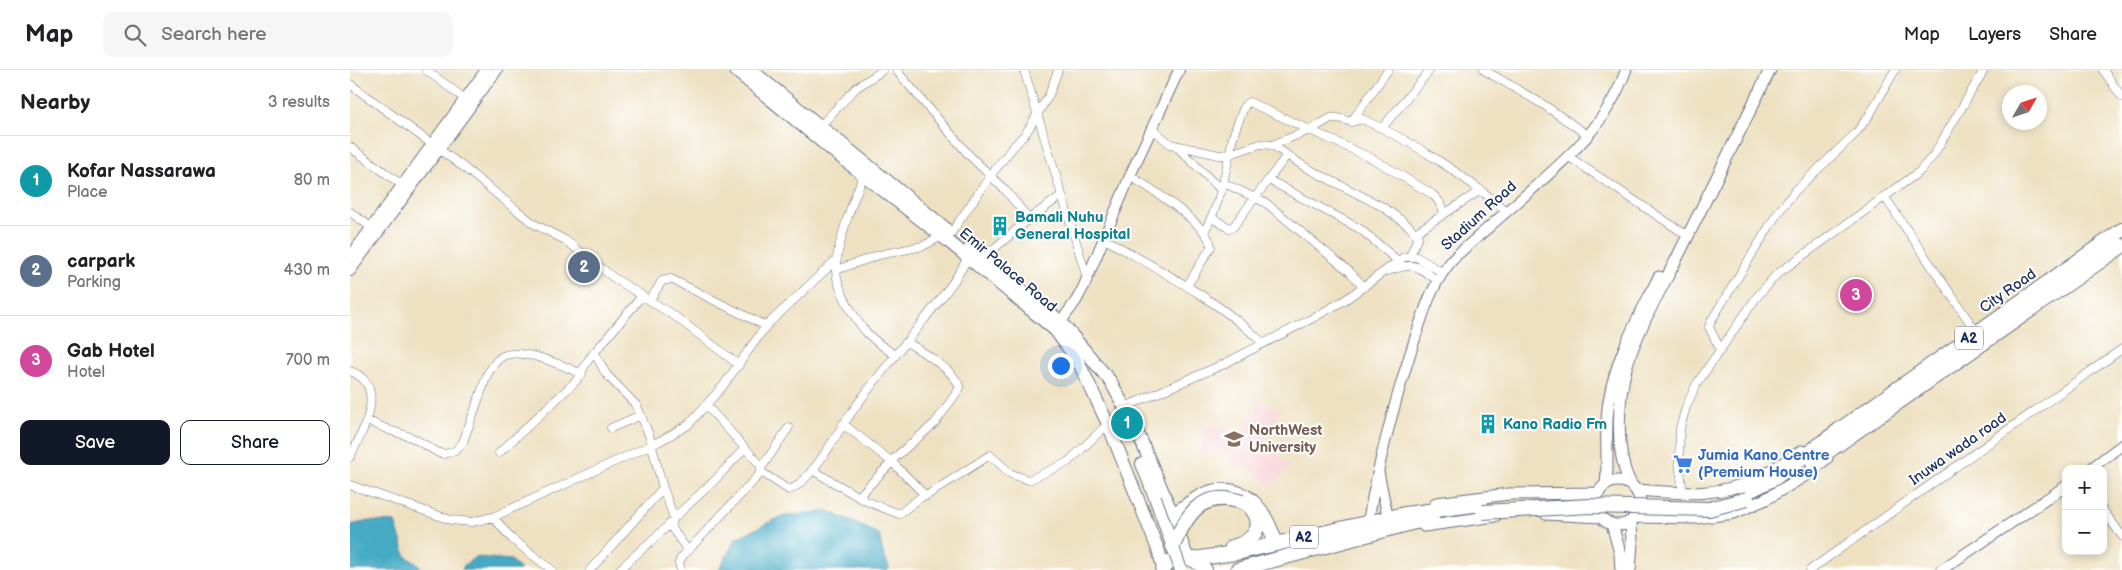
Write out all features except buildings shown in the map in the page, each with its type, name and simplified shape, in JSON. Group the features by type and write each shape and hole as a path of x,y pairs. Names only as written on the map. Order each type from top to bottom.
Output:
{"highway":[{"name":"City Road","path":"1408,519 1482,508 1590,506 1709,509 1746,496 1765,492 1782,483 1819,452 1977,333 2122,230"},
{"name":"City Road","path":"1844,434 2122,246"},
{"path":"1172,516 1193,502 1216,491 1237,494 1248,498 1262,511 1270,526 1276,544"},
{"path":"1172,546 1182,523 1199,506 1222,498 1242,502 1253,510 1258,524 1253,537 1246,543 1223,549 1198,561"},
{"name":"A2","path":"1166,569 1170,561 1178,557 1198,561 1368,522 1388,518 1408,519"},
{"name":"A2","path":"1236,570 1408,519"}],"main road":[{"name":"Emir Palace Road","path":"735,70 864,175 983,258 1058,326 1081,356 1166,569"},
{"name":"Emir Palace Road","path":"751,70 947,234 968,257 1058,326"},
{"path":"1630,570 1633,519 1640,504 1626,473 1620,438 1619,412 1621,389 1636,342 1762,70"},
{"path":"1633,519 1625,524 1612,524 1601,517 1596,505 1608,470 1607,420 1614,377 1628,340 1770,70"},
{"name":"Emir Palace Road","path":"1081,356 1099,366 1125,406 1172,516 1198,561"},
{"path":"1081,356 1124,440 1181,570"},
{"name":"City Road","path":"1634,489 1682,494 1716,493 1743,485 1844,434"},
{"name":"City Road","path":"1633,519 1696,518 1734,513 1766,499 1806,475 1844,434"},
{"path":"1602,489 1611,482 1622,482 1634,489"},
{"name":"A2","path":"1601,517 1582,515 1505,515 1422,526 1408,519 1413,508 1424,505 1509,494 1602,489"},
{"path":"1151,499 1166,569"},
{"path":"1612,524 1618,541 1621,570"}],"street":[{"path":"426,70 465,99"},
{"path":"350,271 436,147 465,99 486,70"},
{"path":"350,257 402,185 436,147 497,70"},
{"path":"820,126 871,73 883,70"},
{"path":"896,70 969,155 991,176 1029,219"},
{"path":"1024,70 1087,278"},
{"path":"836,270 879,255 923,246 947,234 1013,147 1026,134 1038,114 1058,70"},
{"path":"1058,326 1076,301 1087,278 1130,176 1179,70"},
{"path":"1351,122 1388,70"},
{"path":"1382,128 1430,70"},
{"path":"1484,70 1544,105 1589,136"},
{"name":"Stadium Road","path":"1368,522 1377,467 1392,412 1429,298 1440,277 1457,255 1569,157 1589,136 1615,96 1626,70"},
{"path":"1720,349 1709,327 1711,321 1762,237 1795,191 1856,133 1870,114 1894,70"},
{"path":"1682,494 1678,462 1680,428 1686,407 1696,385 1756,298 1777,274 1919,172 1933,156 1984,70"},
{"path":"2103,70 2122,96"},
{"path":"350,84 436,147 534,224 565,240 614,278 676,317 739,365"},
{"path":"1204,232 1212,218 1223,187 1234,136 1245,105 1249,102 1373,159 1423,188 1438,200 1445,214"},
{"path":"1152,128 1166,141 1175,145 1219,155 1230,154 1260,144 1272,145 1310,130 1335,117 1351,122 1362,119 1382,128 1450,167 1507,211"},
{"path":"1175,145 1223,187 1256,198 1298,228 1350,272 1364,287"},
{"path":"1272,145 1305,167 1383,207 1409,226 1418,240 1410,256"},
{"path":"350,147 402,185"},
{"path":"1212,218 1231,228 1256,198 1287,155"},
{"path":"1569,157 1685,234"},
{"path":"864,175 852,202 837,259 838,284 861,326 868,334 895,355"},
{"path":"1130,176 1174,204 1204,232 1210,242 1211,247 1187,286"},
{"path":"1269,180 1360,229 1398,260"},
{"path":"1415,233 1481,190"},
{"path":"983,258 1029,219 1062,195"},
{"path":"1884,196 1977,333"},
{"path":"350,212 372,228"},
{"path":"1103,238 1187,286 1232,315 1263,343"},
{"path":"1125,406 1224,364 1345,300 1398,260 1410,256 1416,257 1440,277"},
{"path":"706,406 761,470 788,490 795,487 812,470 867,389 954,282 968,257"},
{"path":"350,485 451,520 472,522 493,517 651,444 680,430 706,406 739,365 766,326 837,259"},
{"path":"1383,272 1403,265 1416,266 1440,277"},
{"path":"499,453 582,374 594,352 665,279 671,279 766,326"},
{"path":"858,496 892,461 935,423 960,388 957,382 938,362 907,342"},
{"name":"Inuwa wada road","path":"1810,570 2122,349"},
{"path":"594,352 606,374 633,400 641,415 651,444 671,521 688,551"},
{"path":"368,421 411,437 439,453 449,453 460,447 464,442 488,373 504,355 512,353 536,357 582,374"},
{"path":"350,371 362,377 369,386 370,402 368,421 350,457"},
{"path":"611,428 641,415"},
{"path":"843,424 892,461 924,495"},
{"path":"812,470 858,496 900,514 924,495 927,496 990,456 1015,476 1030,480 1068,462 1108,424"},
{"path":"681,570 679,563 761,470 788,427"},
{"path":"2095,465 2122,445"},
{"path":"620,569 714,481 744,449"},
{"name":"Stadium Road","path":"1377,467 1388,518"},
{"path":"590,570 663,488"},
{"path":"1941,570 2062,489"},
{"path":"2107,515 2122,536"},
{"path":"493,517 512,539 552,570"}],"shaded area":[{"name":"NorthWest University","path":"1261,400 1281,409 1264,445 1290,465 1272,487 1243,462 1238,468 1230,465 1232,457 1200,450 1206,424 1244,433"}],"water":[{"path":"828,511 879,534 883,553 889,567 888,570 719,570 736,538 783,516"},
{"path":"369,521 395,522 406,556 419,565 421,570 350,570 350,525"},
{"path":"476,557 511,560 520,570 462,570 464,565"}],"place":[{"name":"Bamali Nuhu General Hospital","path":"1000,226"},
{"name":"carpark","path":"584,267"},
{"name":"Gab Hotel","path":"1856,295"},
{"name":"Kofar Nassarawa","path":"1127,423"},
{"name":"Kano Radio Fm","path":"1488,424"},
{"name":"NorthWest University","path":"1234,439"},
{"name":"Jumia Kano Centre (Premium House)","path":"1683,464"}]}
